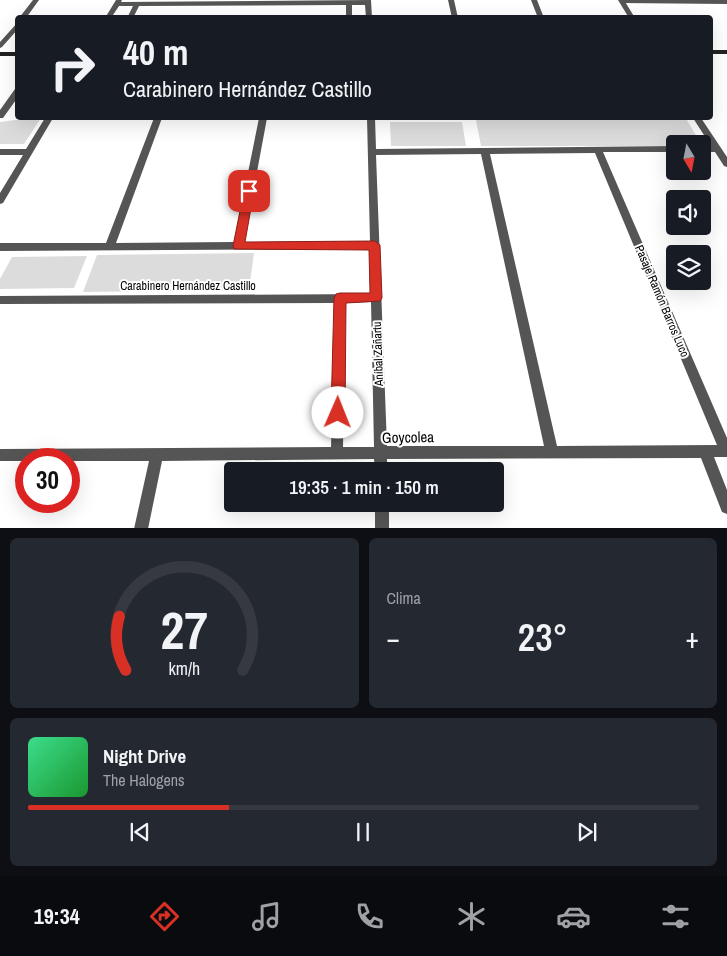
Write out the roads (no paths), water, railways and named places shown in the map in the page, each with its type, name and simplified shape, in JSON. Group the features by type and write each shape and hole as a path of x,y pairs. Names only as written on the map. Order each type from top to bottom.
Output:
{"main road":[{"path":"713,52 727,52"},
{"path":"0,54 15,54"}],"street":[{"path":"24,15 36,0"},
{"path":"451,0 455,15"},
{"path":"534,0 540,15"},
{"path":"110,15 118,2 137,4 349,3 368,1 369,15"},
{"path":"622,1 727,2"},
{"path":"622,1 630,15"},
{"path":"349,3 349,15"},
{"path":"132,15 137,4"},
{"path":"0,46 15,28"},
{"path":"0,116 15,95"},
{"path":"0,201 48,120"},
{"path":"109,247 157,120"},
{"path":"238,246 263,120"},
{"name":"Aníbal Zañartu","path":"371,120 380,462"},
{"path":"698,120 727,164"},
{"path":"711,149 717,149"},
{"name":"Pasaje Ramón Barros Luco","path":"598,150 726,451"},
{"path":"372,152 666,150"},
{"path":"485,151 552,452"},
{"path":"0,152 29,152"},
{"path":"0,248 375,245"},
{"path":"337,453 340,298"},
{"name":"Carabinero Hernández Castillo","path":"0,300 376,298"},
{"name":"Goycolea","path":"0,455 726,451"},
{"path":"705,452 727,507"},
{"path":"141,528 157,454"},
{"path":"382,512 382,528"}]}
